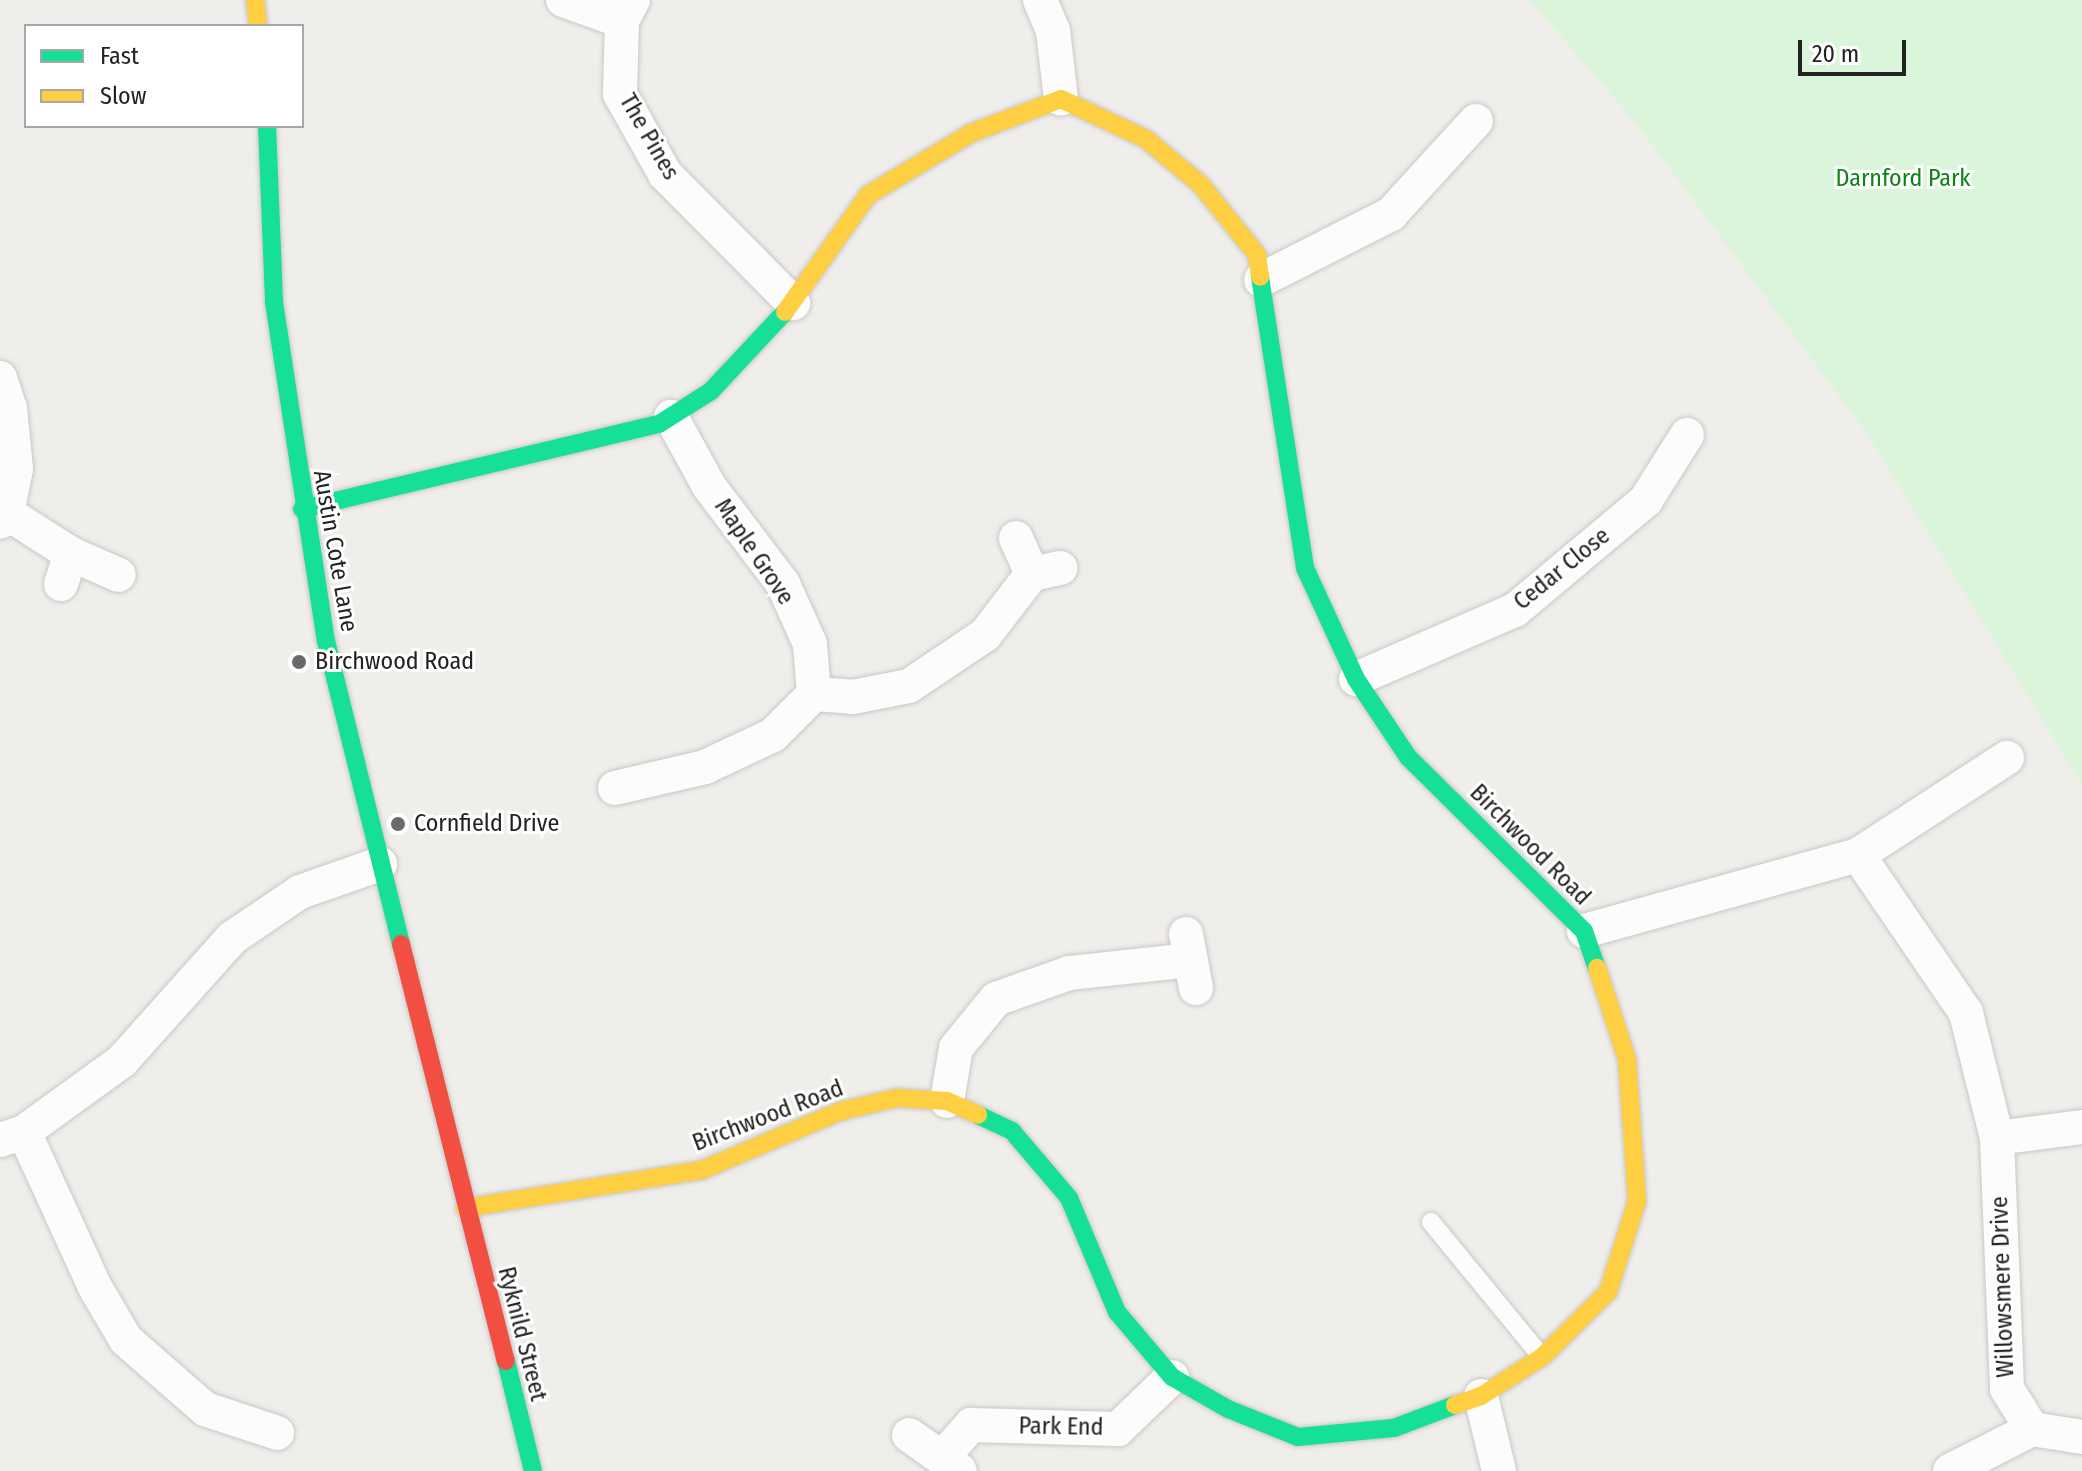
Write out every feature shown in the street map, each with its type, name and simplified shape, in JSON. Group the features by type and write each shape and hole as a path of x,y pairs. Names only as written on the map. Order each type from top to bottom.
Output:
{"street":[{"name":"The Pines","path":"563,0 628,10 620,94 665,174 793,303"},
{"path":"302,509 671,417 711,391 793,303 868,195 971,133 1061,99 1053,31 1040,0"},
{"name":"Birchwood Road","path":"465,1208 702,1170 841,1111 897,1098 947,1101 1012,1131 1069,1198 1117,1312 1172,1377 1228,1409 1298,1437 1394,1428 1481,1396 1542,1357 1608,1292 1637,1201 1627,1059 1584,931 1408,757 1356,679 1305,568 1257,255 1201,185 1146,139 1061,99"},
{"path":"1261,280 1391,214 1476,121"},
{"name":"Austin Cote Lane","path":"267,128 274,302 302,509 326,641 380,864 417,991 465,1208"},
{"path":"0,378 10,408 16,469 4,517 66,569 119,575"},
{"name":"Maple Grove","path":"671,417 709,486 783,584 810,644 814,694"},
{"name":"Cedar Close","path":"1356,679 1515,610 1646,500 1687,435"},
{"path":"615,788 705,767 773,735 814,694 853,697 909,686 985,635 1046,571 1016,538"},
{"path":"1584,931 1858,855 2007,758"},
{"name":"Willowsmere Drive","path":"1858,855 1966,1013 1997,1138 2007,1389 2032,1429"},
{"path":"277,1433 240,1436 195,1402 126,1340 12,1136 122,1061 232,938 300,892 380,864"},
{"path":"947,1101 956,1048 996,999 1069,973 1191,961"},
{"path":"1997,1138 2082,1127"},
{"name":"Ryknild Street","path":"465,1208 533,1471"},
{"name":"Park End","path":"909,1435 951,1464 971,1425 1118,1429 1172,1377"},
{"path":"1481,1396 1499,1471"},
{"path":"1950,1471 2032,1429 2082,1437"}],"lane":[{"path":"1431,1222 1542,1357"}],"green space":[{"name":"Darnford Park","path":"1530,0 2082,0 2082,784 1866,432 1639,127"}],"traffic: fast":[{"path":"267,128 274,302 326,641 401,944"},
{"path":"1260,277 1305,568 1356,679 1408,757 1584,931 1597,968"},
{"path":"302,509 659,424 711,391 785,312"},
{"path":"978,1115 1012,1131 1069,1198 1117,1312 1172,1377 1228,1409 1298,1437 1394,1428 1455,1405"},
{"path":"506,1361 533,1471"}],"traffic: slow":[{"path":"255,0 258,24"},
{"path":"785,312 868,195 971,133 1061,99 1146,139 1201,185 1257,255 1260,277"},
{"path":"1455,1405 1481,1396 1542,1357 1608,1292 1637,1201 1627,1059 1597,968"},
{"path":"465,1208 702,1170 841,1111 897,1098 947,1101 978,1115"}],"traffic: jam":[{"path":"401,944 506,1361"}],"place":[{"name":"Birchwood Road","path":"299,662"},
{"name":"Cornfield Drive","path":"398,824"}]}
